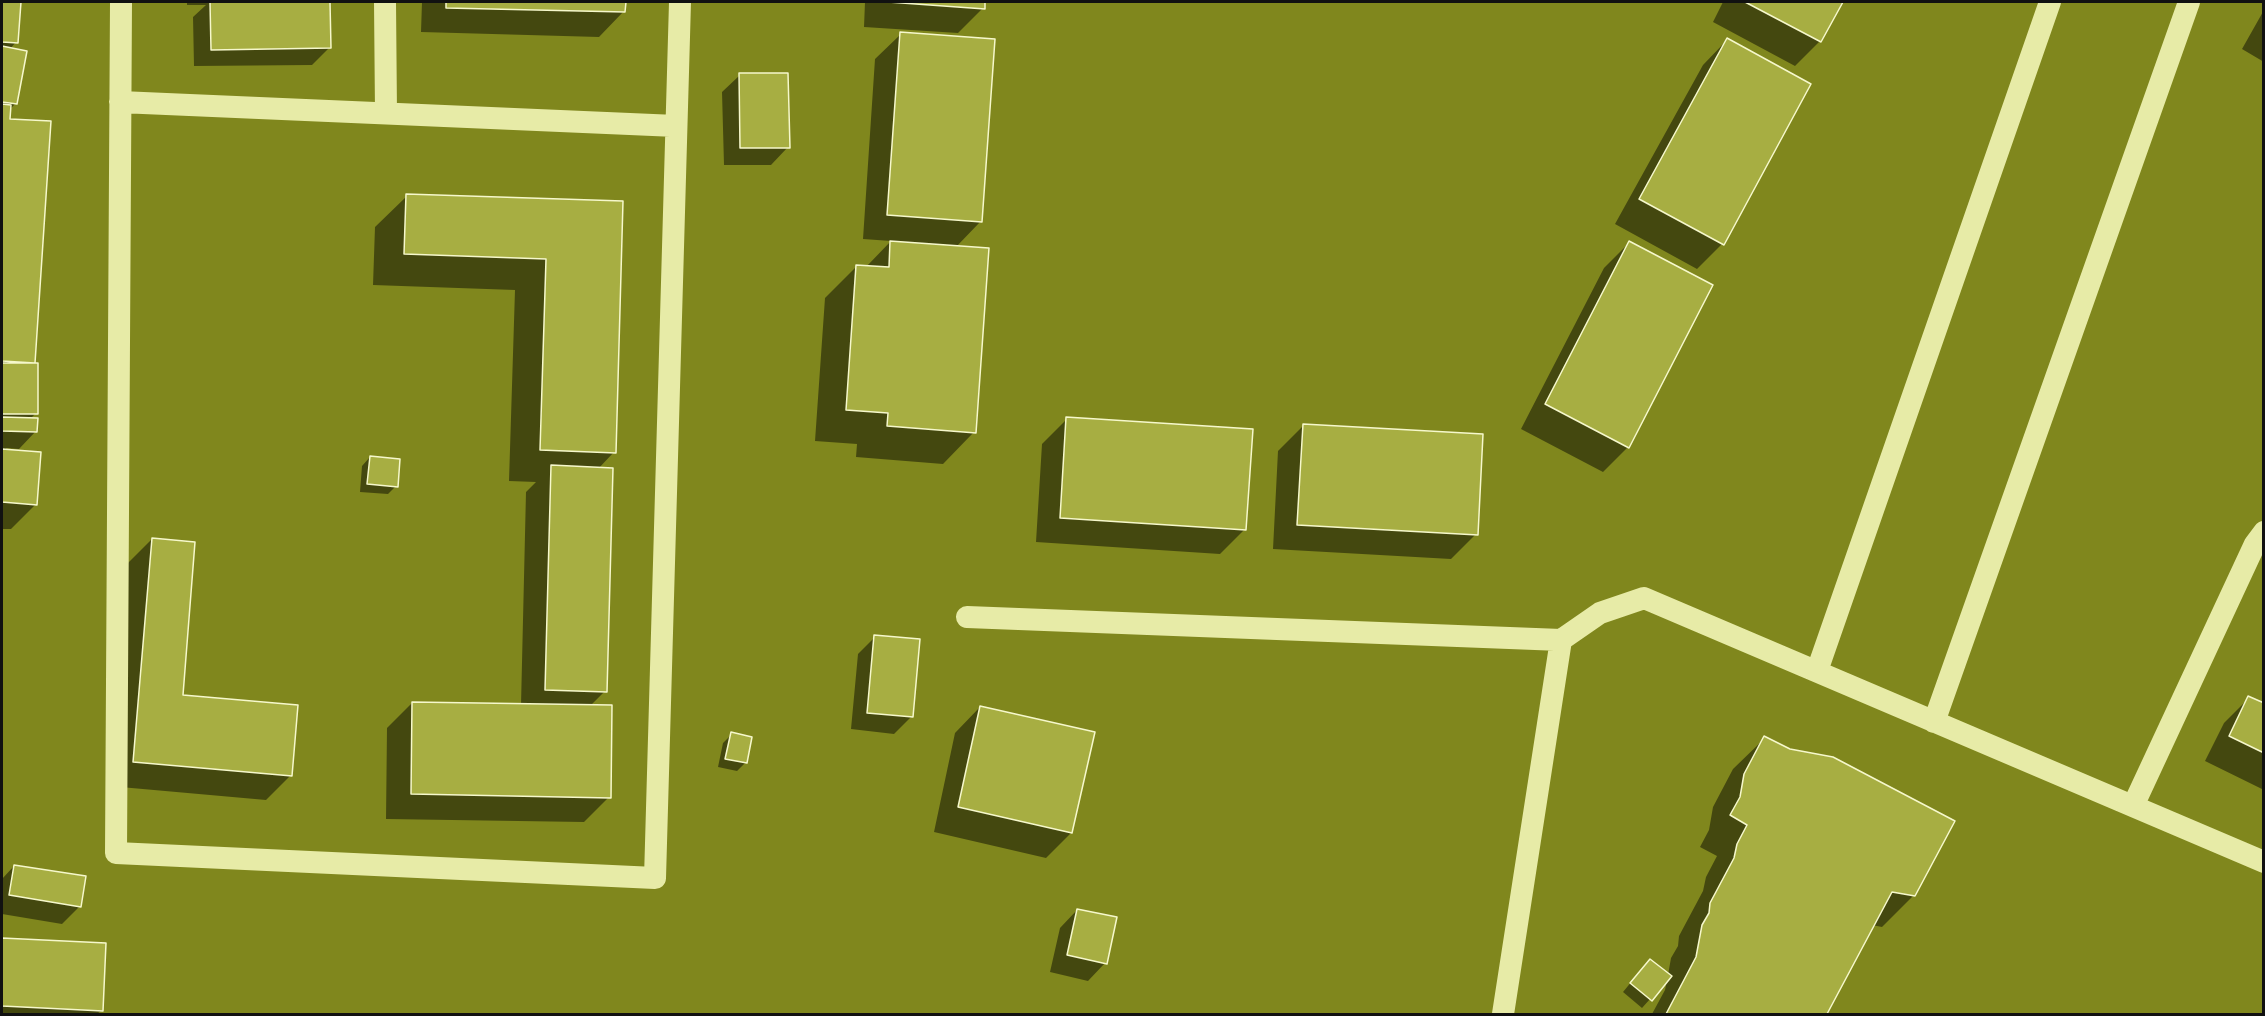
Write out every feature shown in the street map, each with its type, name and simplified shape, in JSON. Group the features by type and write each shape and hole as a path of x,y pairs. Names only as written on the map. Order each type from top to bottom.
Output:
{"lane":[{"path":"121,2 116,852 655,878 680,2"},
{"path":"385,2 386,113"},
{"path":"1817,671 2050,2"},
{"path":"1934,722 2189,2"},
{"path":"120,102 676,126"},
{"path":"2133,806 2255,544 2264,532"},
{"path":"967,617 1561,640 1600,613 1644,598 2264,862"},
{"path":"1503,1014 1561,640"}],"building":[{"path":"2,2 21,2 18,43 2,42"},
{"path":"210,2 330,2 331,48 211,50"},
{"path":"446,2 626,2 625,12 446,8"},
{"path":"888,2 985,2 985,9"},
{"path":"1745,2 1843,2 1821,42"},
{"path":"900,32 995,39 982,222 887,215"},
{"path":"1727,38 1811,84 1724,245 1639,199"},
{"path":"2,46 27,51 17,104 2,102"},
{"path":"739,73 788,73 790,148 740,148"},
{"path":"2,104 11,105 10,119 51,121 35,363 2,361"},
{"path":"406,194 623,201 616,453 540,450 546,259 404,254"},
{"path":"890,241 989,248 976,433 887,426 888,413 846,410 856,265 889,267"},
{"path":"1629,241 1713,285 1629,448 1545,404"},
{"path":"2,363 38,363 38,414 2,414"},
{"path":"2,417 38,418 37,432 2,431"},
{"path":"1066,417 1253,429 1246,530 1060,518"},
{"path":"1303,424 1483,434 1478,535 1297,525"},
{"path":"2,449 41,452 37,505 2,502"},
{"path":"370,456 400,459 398,487 367,484"},
{"path":"551,465 613,468 607,692 545,690"},
{"path":"152,538 195,542 183,695 298,705 292,776 133,762"},
{"path":"874,635 920,639 913,717 867,713"},
{"path":"2248,696 2264,703 2264,753 2229,736"},
{"path":"412,702 612,705 611,798 411,794"},
{"path":"980,706 1095,732 1072,833 958,807"},
{"path":"731,732 752,737 747,763 725,759"},
{"path":"1764,736 1790,749 1833,757 1955,821 1915,896 1892,892 1827,1014 1666,1014 1696,957 1702,925 1709,913 1710,903 1734,858 1737,844 1747,825 1730,815 1740,797 1744,774"},
{"path":"14,865 86,876 81,907 9,895"},
{"path":"1077,909 1117,917 1107,964 1067,955"},
{"path":"2,938 106,943 103,1011 2,1006"},
{"path":"1650,959 1672,976 1652,1001 1630,983"}]}
